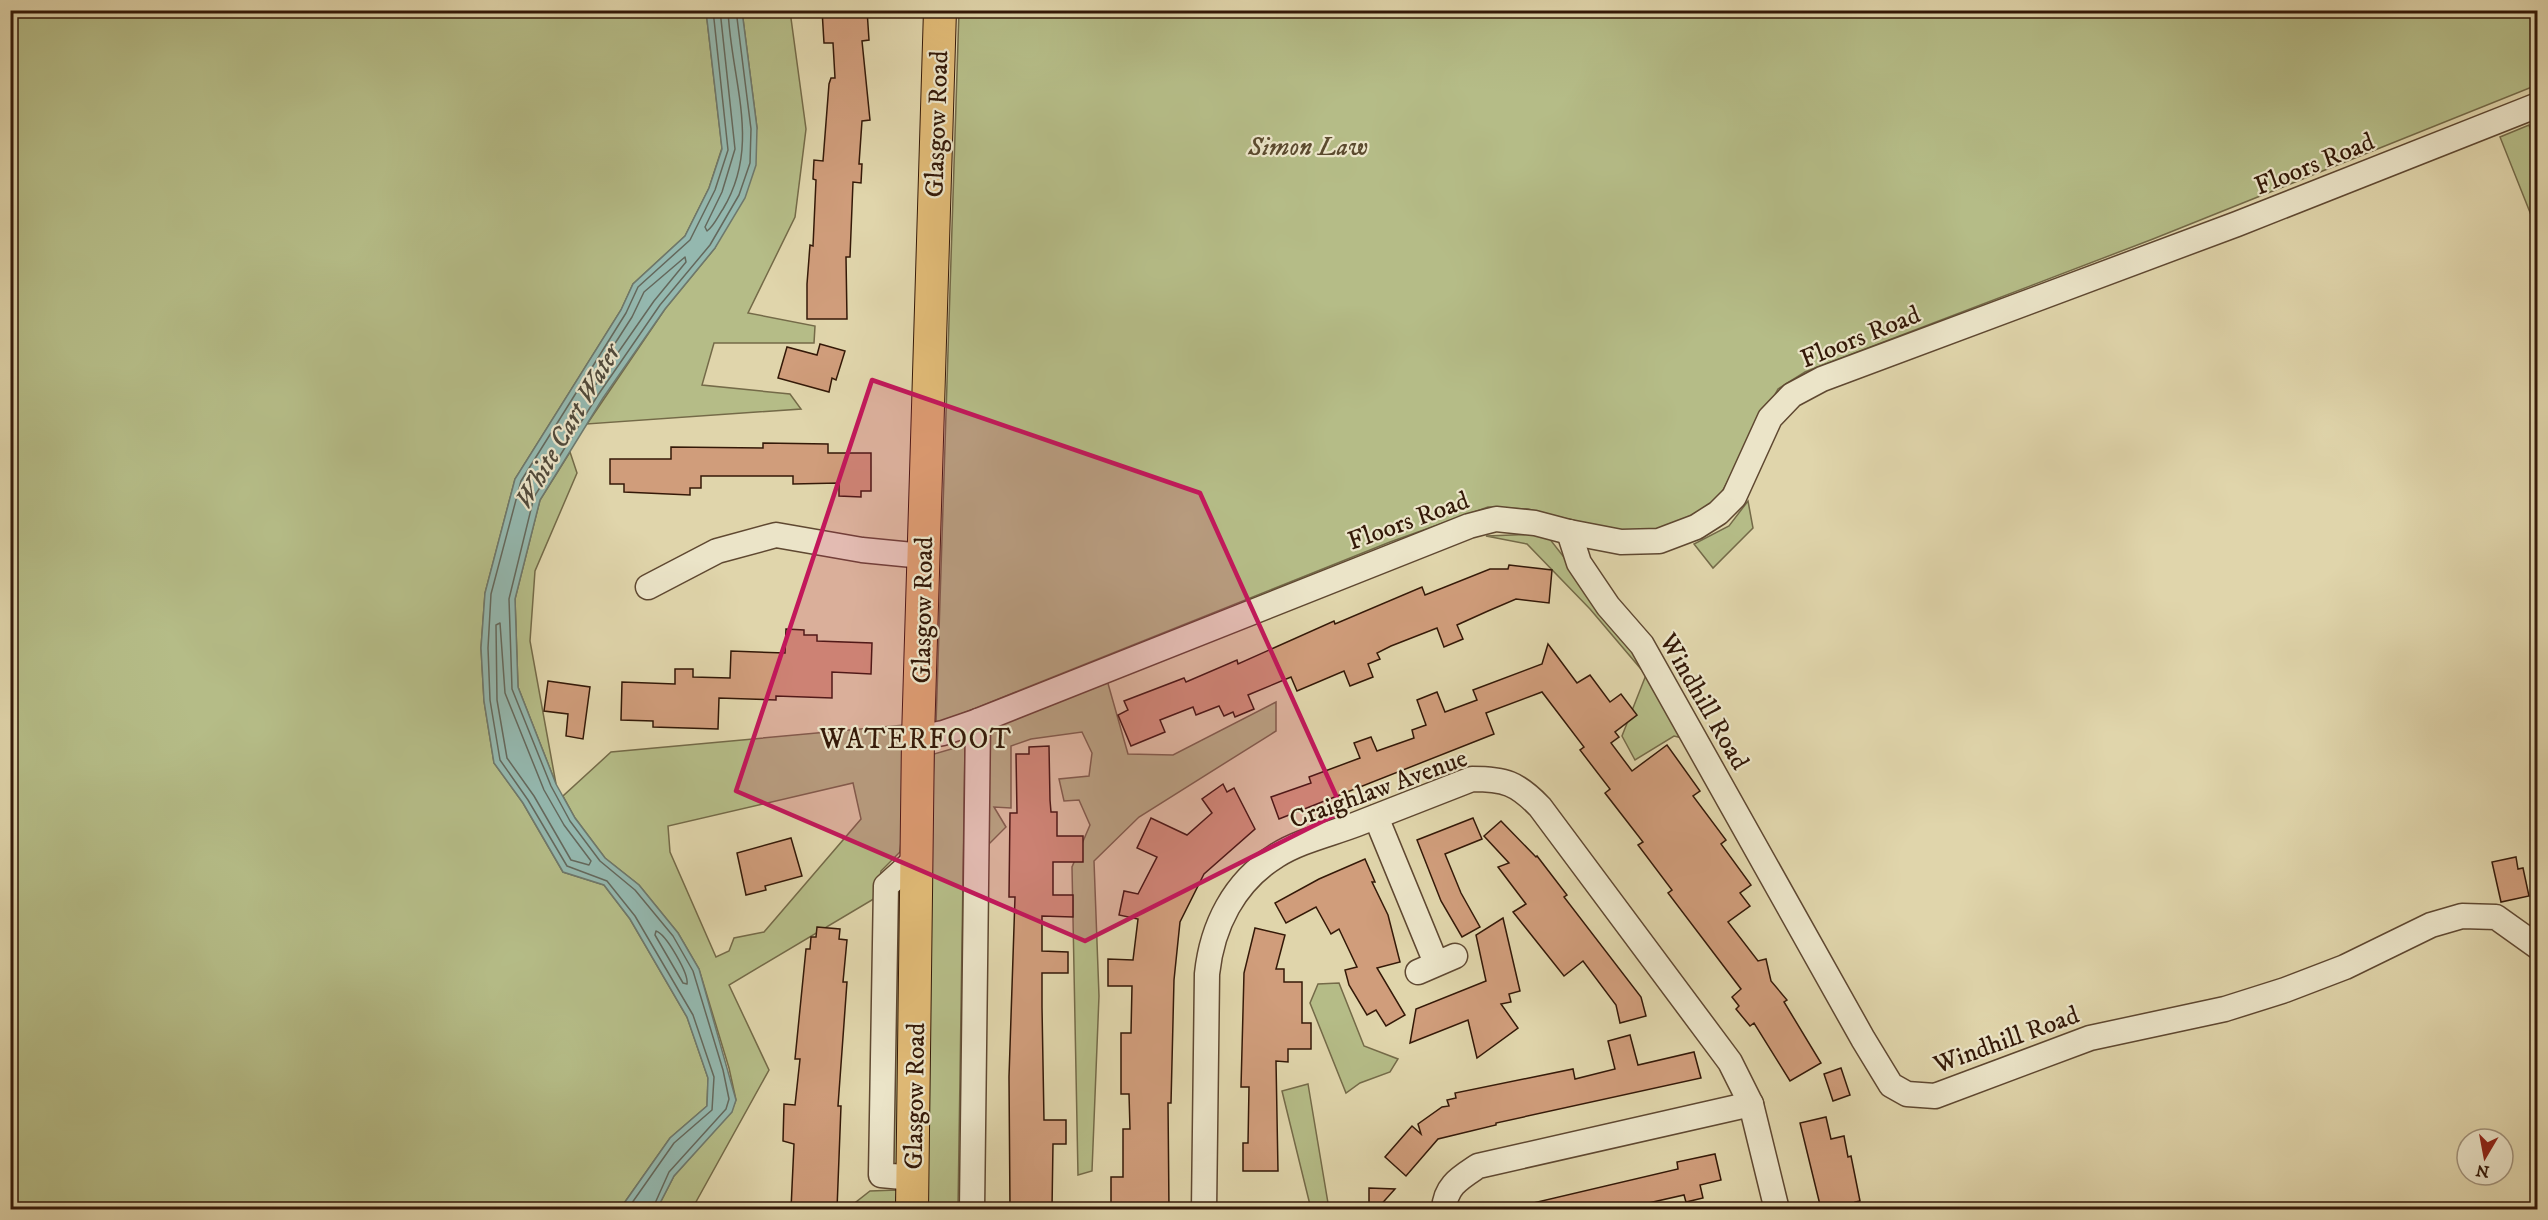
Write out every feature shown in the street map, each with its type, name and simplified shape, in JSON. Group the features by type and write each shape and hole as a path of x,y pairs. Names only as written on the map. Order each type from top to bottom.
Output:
{"main road":[{"name":"Glasgow Road","path":"912,1209 918,738 940,10"}],"street":[{"name":"Floors Road","path":"918,738 943,734 978,721 1469,526 1496,519 1536,522 1569,532 1621,542 1659,541 1696,527 1718,513 1734,497 1770,418 1792,395 1822,379 2237,224 2538,105"},
{"name":"Windhill Road","path":"1569,532 1579,563 1608,606 1642,645 1891,1085 1907,1094 1935,1096 2090,1038 2226,1010 2345,967 2431,925 2462,916 2496,917 2538,947"},
{"path":"648,587 717,551 776,534 861,550 923,556"},
{"path":"972,1209 978,721"},
{"name":"Craighlaw Avenue","path":"1204,1209 1210,950 1220,921 1243,883 1278,855 1472,779 1511,782 1526,792 1540,807 1730,1062 1751,1104 1777,1209"},
{"path":"1376,817 1436,964"},
{"path":"1444,1209 1444,1197 1455,1181 1478,1166 1751,1104"}],"highlighted area":[{"path":"872,380 1200,493 1343,811 1085,941 736,791"}],"green space":[{"path":"10,11 706,11 722,148 709,188 685,236 633,284 621,310 515,479 485,593 481,648 484,701 494,763 523,803 563,872 604,885 630,919 687,1017 708,1078 707,1106 670,1138 620,1209 11,1209"},
{"path":"742,11 790,11 806,129 795,217 748,313 815,326 814,343 714,343 702,385 790,394 801,409 587,424 665,309 715,248 757,128"},
{"name":"Simon Law","path":"959,11 2537,11 2537,85 2153,239 1805,372 1778,389 1718,499 1699,512 1653,533 1623,533 1528,509 1488,507 1390,542 936,724"},
{"path":"2529,125 2537,149 2537,230 2500,137"},
{"path":"570,452 577,473 535,571 530,641 556,784 518,687 515,599 540,500"},
{"path":"1748,501 1753,528 1713,568 1694,544 1729,526"},
{"path":"1539,534 1549,538 1623,633 1687,739 1674,736 1635,760 1622,736 1646,675 1590,609 1527,544 1486,536"},
{"path":"1107,680 1128,754 1173,755 1276,702 1276,731 1139,817 1094,861 1099,996 1092,1171 1078,1175 1072,867 1090,825 1079,800 1064,801 1059,779 1089,776 1092,753 1082,732 1031,739 1011,746 1011,808 994,807 1006,827 987,846 986,730"},
{"path":"904,725 907,774 900,852 881,871 877,897 729,985 769,1070 692,1209 657,1209 674,1176 731,1112 736,1100 729,1068 699,969 678,933 639,885 605,858 575,818 563,796 611,752","holes":["853,783 861,819 764,932 734,938 729,951 716,957 670,852 668,826"]},
{"path":"965,745 958,1209 923,1210 927,951 934,754"},
{"path":"902,878 898,1169 889,1169 894,885"},
{"path":"1339,983 1364,1046 1398,1059 1390,1072 1360,1083 1346,1093 1310,1003 1318,984"},
{"path":"1308,1084 1329,1209 1311,1209 1282,1091"},
{"path":"897,1190 895,1209 853,1209 851,1206 870,1191"}],"water":[{"name":"White Cart Water","path":"706,11 742,11 757,128 756,165 745,198 715,248 665,309 603,398 540,500 515,599 518,687 556,784 575,818 605,858 639,885 678,933 699,969 736,1100 732,1112 674,1176 657,1209 620,1209 670,1138 707,1106 708,1078 687,1017 630,919 604,885 563,872 523,803 494,763 484,701 481,648 485,593 515,479 621,310 633,284 685,236 709,188 722,149"}],"building":[{"path":"822,10 867,10 869,40 862,41 870,120 862,121 859,164 862,164 861,183 853,182 850,257 846,257 847,319 807,319 807,284 810,245 813,246 816,180 813,179 814,160 823,161 829,84 831,78 835,78 833,43 824,43"},
{"path":"820,344 845,351 836,380 832,378 829,392 778,378 787,347 817,355"},
{"path":"763,443 828,444 828,453 871,453 871,491 861,491 861,497 839,496 839,483 793,484 793,476 701,476 701,488 690,488 690,495 624,492 624,484 610,484 610,459 671,459 671,447 763,448"},
{"path":"1509,565 1552,570 1549,603 1516,599 1457,625 1463,639 1444,647 1437,628 1391,646 1377,653 1380,659 1368,664 1373,677 1350,686 1344,671 1297,691 1291,677 1248,695 1254,709 1235,717 1233,712 1224,716 1219,706 1196,715 1193,707 1160,720 1165,732 1131,746 1118,715 1128,710 1124,701 1184,678 1186,682 1237,660 1238,664 1334,621 1335,624 1422,587 1425,595 1490,569 1508,569"},
{"path":"786,629 804,630 804,635 817,635 817,641 872,643 871,674 832,672 832,698 776,696 776,700 719,698 718,729 653,727 653,721 621,720 622,682 675,684 675,669 693,669 693,677 730,678 731,651 785,653"},
{"path":"1548,644 1577,683 1590,675 1610,702 1621,694 1637,715 1615,732 1619,737 1611,743 1632,771 1667,745 1700,791 1693,796 1726,840 1721,844 1751,885 1740,893 1750,906 1728,922 1758,961 1766,959 1771,981 1787,1000 1784,1002 1821,1063 1790,1081 1754,1023 1750,1026 1736,1009 1739,1006 1732,997 1741,989 1668,893 1672,890 1638,845 1643,842 1605,793 1610,789 1580,750 1584,747 1542,692 1486,713 1494,734 1279,819 1271,797 1311,783 1309,777 1360,758 1354,743 1371,737 1377,751 1414,738 1412,730 1426,725 1417,700 1437,692 1445,712 1477,700 1473,690 1542,664"},
{"path":"548,681 590,687 583,739 566,736 568,714 544,711"},
{"path":"1049,746 1051,812 1057,812 1057,836 1083,836 1083,862 1053,862 1053,895 1073,895 1073,917 1042,916 1042,951 1068,952 1068,973 1042,973 1044,1120 1066,1120 1066,1144 1053,1144 1052,1209 1010,1209 1009,1077 1015,897 1009,897 1010,813 1017,813 1016,754 1029,754 1029,747"},
{"path":"1223,784 1227,792 1234,788 1255,829 1204,874 1180,922 1174,980 1171,1103 1168,1103 1169,1209 1111,1209 1111,1177 1123,1177 1123,1129 1130,1129 1129,1094 1121,1094 1121,1033 1131,1033 1132,986 1108,986 1108,959 1133,960 1138,919 1119,915 1124,891 1138,894 1157,857 1137,848 1151,818 1187,835 1212,813 1202,799"},
{"path":"1473,818 1482,839 1445,854 1461,893 1480,927 1462,937 1441,901 1417,840"},
{"path":"1501,821 1537,856 1567,895 1564,897 1641,997 1646,1016 1620,1023 1616,1005 1583,961 1564,976 1513,912 1526,904 1498,867 1509,863 1484,836"},
{"path":"791,838 802,876 765,886 766,890 746,895 737,853"},
{"path":"2516,857 2518,869 2523,868 2529,896 2501,902 2492,862"},
{"path":"1365,859 1375,882 1372,882 1388,915 1400,962 1377,968 1405,1015 1386,1026 1376,1010 1367,1015 1349,985 1345,970 1357,967 1339,929 1331,934 1316,907 1286,923 1275,903 1319,879"},
{"path":"1503,918 1520,991 1509,994 1511,1002 1501,1004 1518,1028 1477,1058 1468,1020 1410,1043 1416,1009 1486,981 1476,935"},
{"path":"817,927 840,929 839,939 847,940 843,982 847,982 838,1106 841,1106 837,1209 791,1209 794,1144 783,1141 784,1104 795,1105 800,1059 795,1059 806,949 810,949 811,937 816,937"},
{"path":"1255,928 1285,935 1276,969 1284,969 1284,982 1302,982 1302,1023 1311,1023 1311,1049 1288,1049 1288,1062 1276,1061 1278,1171 1243,1171 1243,1143 1248,1143 1249,1087 1241,1087 1244,973"},
{"path":"1630,1035 1638,1065 1694,1052 1701,1078 1496,1123 1496,1125 1438,1139 1406,1176 1385,1157 1412,1126 1421,1134 1418,1124 1442,1107 1449,1106 1447,1100 1456,1098 1455,1093 1573,1069 1575,1079 1615,1069 1608,1041"},
{"path":"1841,1068 1850,1095 1833,1101 1824,1074"},
{"path":"1826,1117 1831,1139 1844,1136 1848,1157 1851,1156 1860,1201 1855,1202 1857,1209 1821,1209 1800,1123"},
{"path":"1715,1154 1721,1180 1700,1185 1703,1198 1686,1202 1684,1195 1635,1206 1636,1209 1534,1209 1533,1203 1678,1169 1677,1162"},
{"path":"1369,1188 1395,1189 1377,1209 1369,1209"}],"district":[{"name":"WATERFOOT","path":"916,738"}]}
